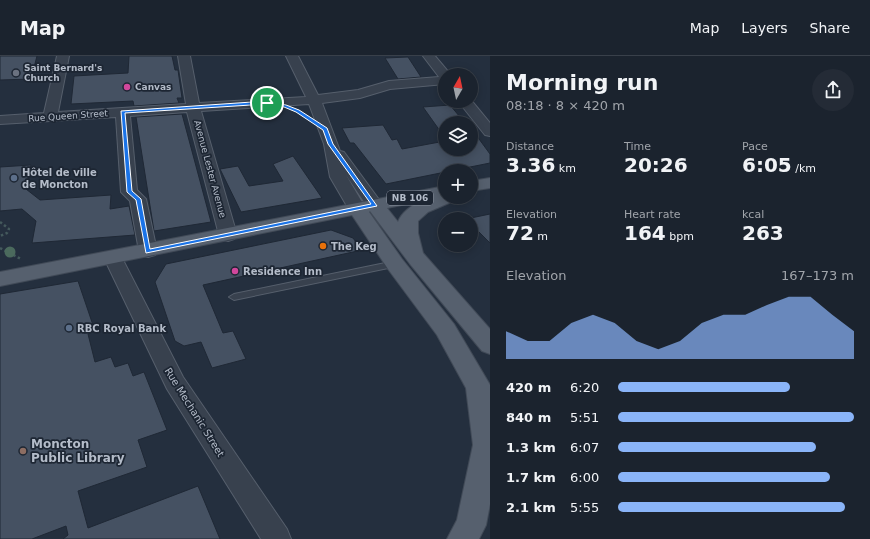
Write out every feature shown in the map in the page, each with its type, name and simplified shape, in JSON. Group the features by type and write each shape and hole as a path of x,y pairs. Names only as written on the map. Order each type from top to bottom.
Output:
{"main road":[{"path":"478,185 490,183"},
{"name":"NB 106","path":"0,279 113,258 438,192"},
{"path":"438,201 422,208 408,220 406,262 490,345"},
{"path":"366,207 406,262 479,388 487,445 471,525 462,539"}],"street":[{"path":"50,117 64,56"},
{"name":"Avenue Lester Avenue","path":"184,56 192,107 228,235"},
{"path":"292,56 314,100 328,137 338,177 366,207"},
{"path":"428,56 438,68"},
{"name":"Rue Queen Street","path":"0,120 314,100 360,94 389,85 438,81"},
{"path":"267,103 285,106 298,111 328,137"},
{"path":"471,108 490,132"},
{"path":"123,112 129,192 138,199 148,251"},
{"name":"Rue Mechanic Street","path":"113,258 175,383 277,539"}],"lane":[{"path":"234,297 406,262"}],"path":[{"path":"0,222 9,229 6,233 0,236"},
{"path":"1,249 23,260"}],"building":[{"path":"0,56 37,56 31,79 0,80"},
{"name":"Canvas","path":"129,56 172,56 175,70 178,70 182,98 177,98 179,103 134,106 133,101 71,104 74,76 128,73"},
{"path":"408,57 421,77 398,79 385,58"},
{"path":"438,106 438,108 452,108 459,116 438,116 438,128 423,107"},
{"path":"182,114 211,222 154,231 136,117"},
{"path":"383,125 392,140 397,139 402,149 438,142 438,156 478,156 478,138 490,154 490,163 478,165 478,164 438,164 438,174 386,184 354,143 350,143 342,128"},
{"path":"293,156 322,198 241,212 220,169 238,166 249,186 283,181 273,164"},
{"path":"31,165 26,189 40,200 111,195 110,209 129,206 135,235 32,243 36,221 22,209 0,211 0,167"},
{"path":"490,214 490,243 478,231 478,216"},
{"path":"331,230 353,238 362,250 203,285 223,333 233,331 246,359 212,368 201,342 184,346 175,341 155,282 166,264"},
{"path":"78,281 95,331 88,334 95,362 111,357 115,367 128,363 133,376 144,372 167,430 138,440 147,467 78,491 88,528 198,486 220,539 63,539 68,535 66,526 32,539 0,539 0,294"}],"place":[{"name":"Saint Bernard's Church","path":"16,73"},
{"name":"Canvas","path":"127,87"},
{"name":"Hôtel de ville de Moncton","path":"14,178"},
{"name":"The Keg","path":"323,246"},
{"name":"Residence Inn","path":"235,271"},
{"name":"RBC Royal Bank","path":"69,328"},
{"name":"Moncton Public Library","path":"23,451"}],"route":[{"path":"267,103 285,106 298,111 325,129 331,144 375,205 148,251 138,199 129,192 123,112 267,103"}]}
